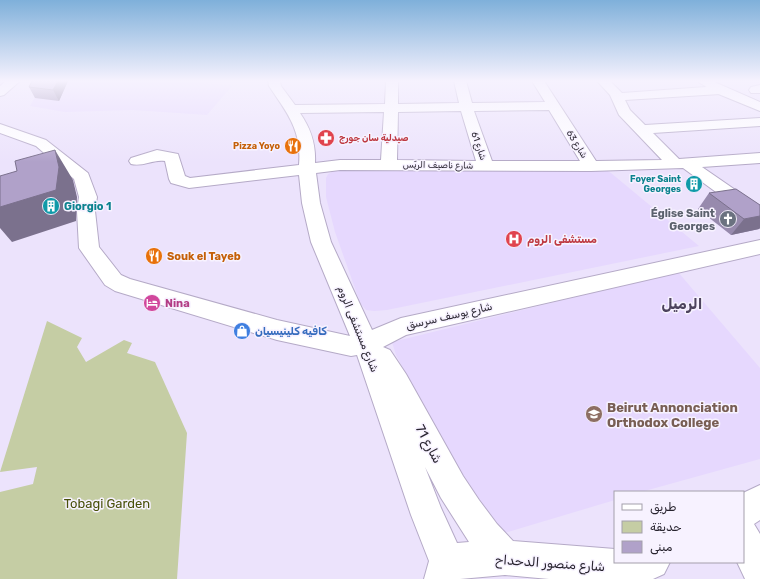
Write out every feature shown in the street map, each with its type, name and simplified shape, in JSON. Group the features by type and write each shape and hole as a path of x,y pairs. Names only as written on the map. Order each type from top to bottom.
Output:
{"main road":[{"name":"شارع مستشفى الروم","path":"290,108 305,135 308,150 306,170 311,203 321,242 366,344 427,515 444,570"},
{"path":"389,164 392,108"},
{"name":"شارع 61","path":"466,108 486,166"},
{"name":"شارع 63","path":"555,108 591,166"},
{"path":"622,108 624,112 641,130 680,163 760,215"},
{"path":"641,130 760,122"},
{"name":"شارع يوسف سرسق","path":"0,128 41,143 82,177 88,196 86,211 89,248 113,280 123,285 277,330 352,346 366,344 401,327 760,247"},
{"name":"شارع ناصيف الريّس","path":"136,160 157,155 172,157 177,179 189,183 340,165 591,166 680,163 760,158"},
{"name":"شارع 71","path":"401,327 383,344 380,349 381,357 463,506 489,542 505,558"},
{"path":"744,511 760,501"},
{"path":"744,538 760,571"},
{"name":"شارع منصور الدحداح","path":"444,570 505,558 620,567 646,563"}],"shaded area":[{"path":"42,108 213,108 207,115 133,110 65,112"},
{"name":"مستشفى الروم","path":"340,168 606,170 699,246 387,310 366,310 361,304 357,294 335,232 326,197 326,178 328,174"},
{"name":"Beirut Annonciation Orthodox College","path":"678,272 760,368 760,459 645,491 614,491 614,500 501,534 454,465 396,355 392,342"}],"green space":[{"name":"Tobagi Garden","path":"47,321 82,338 77,347 86,362 124,340 132,343 127,353 155,362 187,433 177,579 0,579 0,492 33,484 37,467 0,472"}],"building":[{"path":"55,150 59,167 56,190 0,207 0,176 17,171 15,161"},
{"path":"736,189 760,205 760,216 744,219 709,193"}],"place":[{"name":"صيدلية سان جورج","path":"326,138"},
{"name":"Pizza Yoyo","path":"293,146"},
{"name":"Foyer Saint Georges","path":"694,184"},
{"name":"Giorgio 1","path":"51,206"},
{"name":"Église Saint Georges","path":"728,219"},
{"name":"مستشفى الروم","path":"514,239"},
{"name":"Souk el Tayeb","path":"154,256"},
{"name":"Nina","path":"152,303"},
{"name":"كافيه كلينيسيان","path":"242,331"},
{"name":"Beirut Annonciation Orthodox College","path":"594,414"}],"district":[{"name":"الرميل","path":"682,304"}]}
